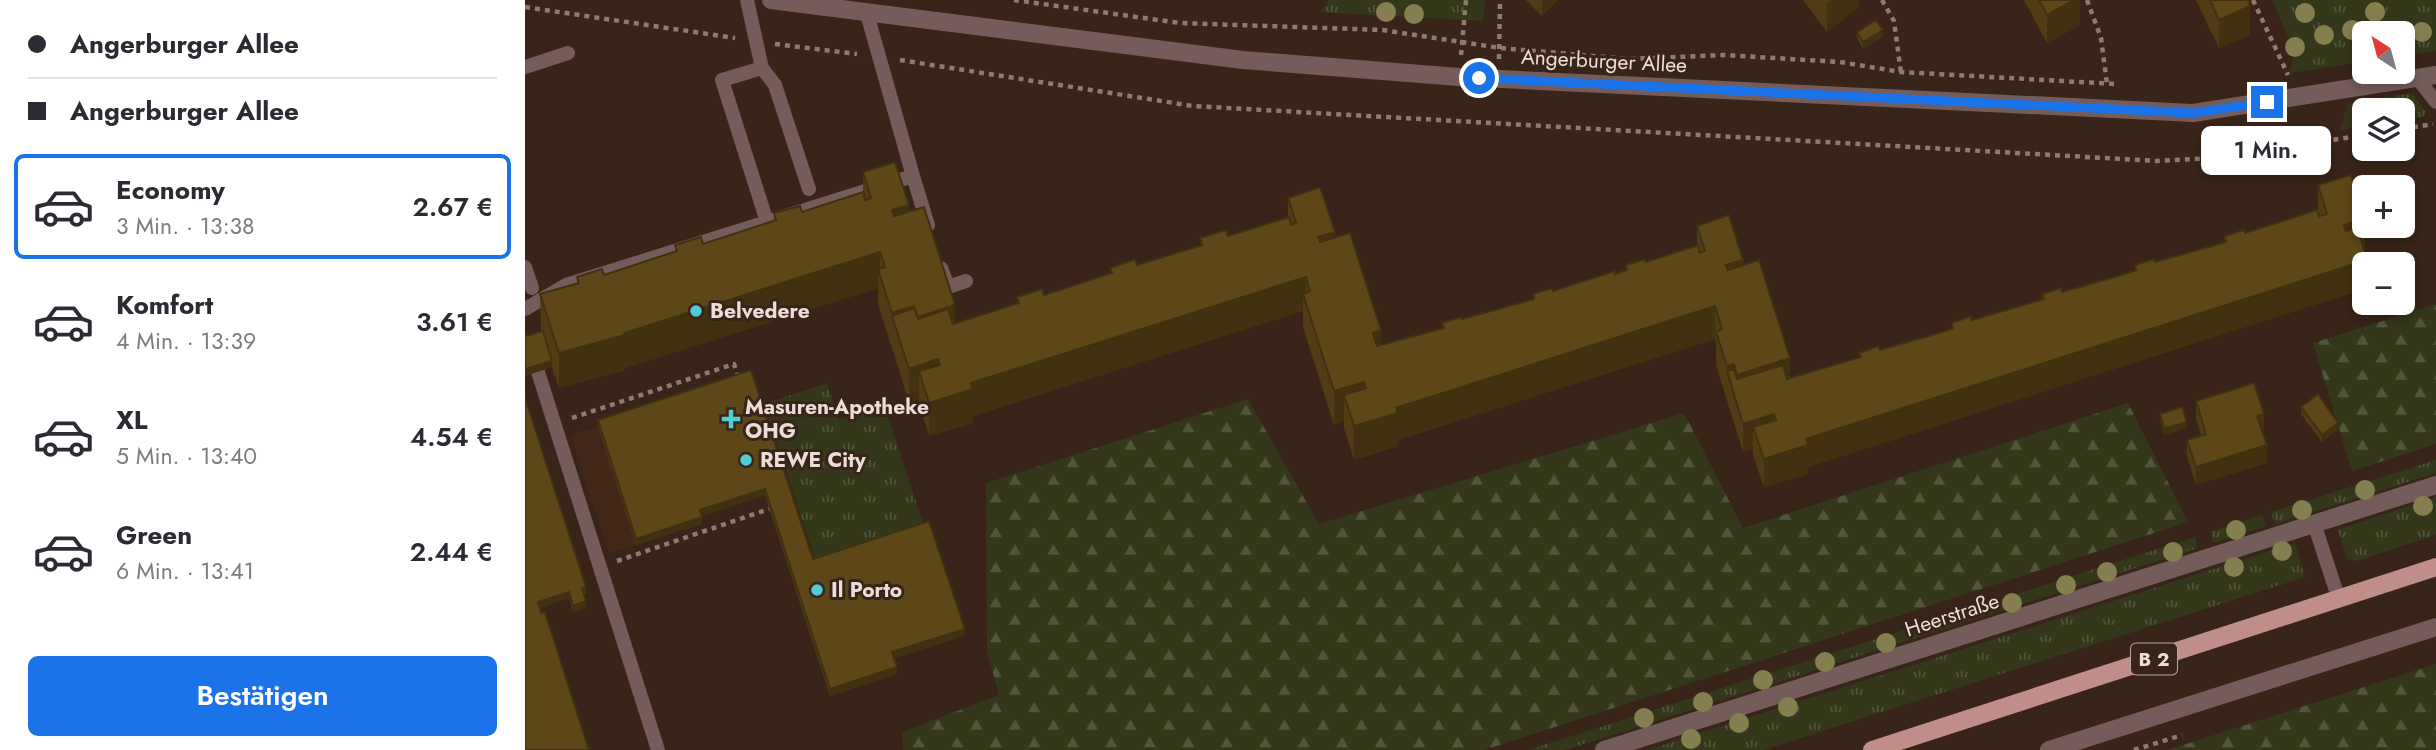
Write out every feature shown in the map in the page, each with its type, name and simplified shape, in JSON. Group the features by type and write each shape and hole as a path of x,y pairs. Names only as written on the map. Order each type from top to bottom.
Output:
{"main road":[{"name":"B 2","path":"1872,750 2436,567"}],"street":[{"name":"Angerburger Allee","path":"771,0 1243,60 1459,77 2193,113 2427,77"},
{"name":"Heerstraße","path":"1604,750 2436,485"},
{"path":"2049,750 2436,627"}],"lane":[{"path":"747,0 762,68 775,85 809,189"},
{"path":"867,14 947,284 951,286 966,281"},
{"path":"525,67 568,53"},
{"path":"762,68 722,80 767,222"},
{"path":"2427,77 2436,102"},
{"path":"525,309 566,285 913,176"},
{"path":"525,267 532,288"},
{"path":"538,372 658,750"},
{"path":"2314,523 2339,600"}],"path":[{"path":"1014,0 1180,23 1383,30 1500,48 1629,59 1725,55 1840,62 1901,72 2120,84"},
{"path":"1459,77 1466,0"},
{"path":"1499,78 1500,0"},
{"path":"1882,0 1894,21 1902,99"},
{"path":"2087,0 2101,38 2107,83 2105,108"},
{"path":"2253,0 2290,78 2276,80"},
{"path":"525,7 754,41 878,56 1193,106 2157,161 2213,158 2352,137"},
{"path":"2415,127 2436,123"},
{"path":"555,424 734,364 739,381"},
{"path":"600,566 769,509"}],"shaded area":[{"path":"751,376 788,488 701,517 702,524 609,554 571,435"}],"green space":[{"path":"1329,0 1485,0 1483,21 1321,12"},
{"path":"2272,0 2436,0 2436,51 2415,54 2415,21 2352,21 2352,64 2290,73 2294,50"},
{"path":"2413,93 2426,112 2423,117 2415,118 2415,98 2383,98"},
{"path":"2352,103 2352,128 2340,130 2348,104"},
{"path":"2436,304 2436,444 2352,471 2313,343 2401,315 2415,315 2415,311"},
{"path":"827,383 839,420 884,405 923,522 815,558 764,404"},
{"path":"1248,399 1319,524 1684,413 1743,528 2128,403 2188,522 1484,750 903,750 902,732 999,695 987,651 986,483"},
{"path":"2436,460 2436,473 2275,524 2271,512"},
{"path":"2436,497 2436,535 2356,561 2347,559 2338,530"},
{"path":"2262,515 2266,526 2214,543 2210,532"},
{"path":"2195,537 2198,548 1565,750 1528,750"},
{"path":"2295,543 2305,577 1763,750 1647,750"},
{"path":"2436,664 2436,750 2167,750"}],"building":[{"path":"2039,0 2074,0 2047,15"},
{"path":"2210,0 2248,0 2250,6 2219,20"},
{"path":"1876,20 1883,30 1863,42 1857,32"},
{"path":"895,162 909,205 892,210 894,216 924,207 955,305 918,317 914,306 892,313 878,269 885,267 880,252 624,333 625,335 559,353 540,294 579,283 577,277 602,269 604,275 677,251 675,245 701,237 703,244 776,220 774,213 800,206 802,212 863,192 865,200 871,198 863,172"},
{"path":"2351,175 2352,222 2344,225 2346,231 2352,229 2352,238 2360,238 2365,252 2352,252 2352,265 1806,439 1808,445 1764,459 1753,427 1776,420 1774,414 1743,424 1727,371 1734,369 1737,379 1783,365 1787,379 1861,357 1859,353 1878,346 1880,350 1942,332 1953,328 1952,323 1971,316 1972,320 2044,299 2042,294 2061,288 2062,292 2125,274 2136,270 2135,265 2154,259 2155,262 2226,242 2225,236 2244,230 2245,233 2317,210 2319,216 2327,214 2318,185"},
{"path":"1320,187 1335,232 1318,237 1320,242 1350,233 1381,330 1373,333 1377,346 1444,328 1442,323 1461,317 1462,319 1534,299 1533,294 1552,288 1553,291 1615,271 1615,274 1627,270 1626,265 1645,259 1646,262 1698,245 1700,253 1705,251 1697,226 1729,215 1743,260 1726,265 1728,270 1759,260 1790,358 1737,375 1734,364 1727,366 1716,332 1722,329 1715,306 1396,408 1398,413 1354,426 1344,395 1366,388 1364,382 1334,391 1303,294 1310,291 1306,277 971,383 973,389 929,403 919,371 940,365 938,359 909,369 892,316 914,308 918,319 948,309 953,324 1019,303 1017,297 1042,289 1044,295 1112,273 1110,268 1135,259 1137,265 1202,245 1200,238 1226,230 1228,236 1289,217 1291,225 1296,223 1288,198"},
{"path":"543,331 552,361 525,369 525,336"},
{"path":"751,370 813,559 929,521 965,629 892,652 897,667 830,689 765,489 700,510 702,517 636,539 598,420"},
{"path":"2254,383 2264,414 2257,416 2267,445 2196,467 2187,440 2206,434 2196,401"},
{"path":"2318,394 2338,423 2322,435 2301,407"},
{"path":"525,397 586,587 582,588 586,601 573,606 569,592 538,602 541,613 545,612 589,750 525,750"},
{"path":"2182,407 2187,422 2164,429 2160,414"}],"place":[{"name":"Belvedere","path":"696,311"},
{"name":"Masuren-Apotheke OHG","path":"731,419"},
{"name":"REWE City","path":"746,460"},
{"name":"Il Porto","path":"817,590"}],"route":[{"path":"1479,78 2193,113 2267,102"}]}
